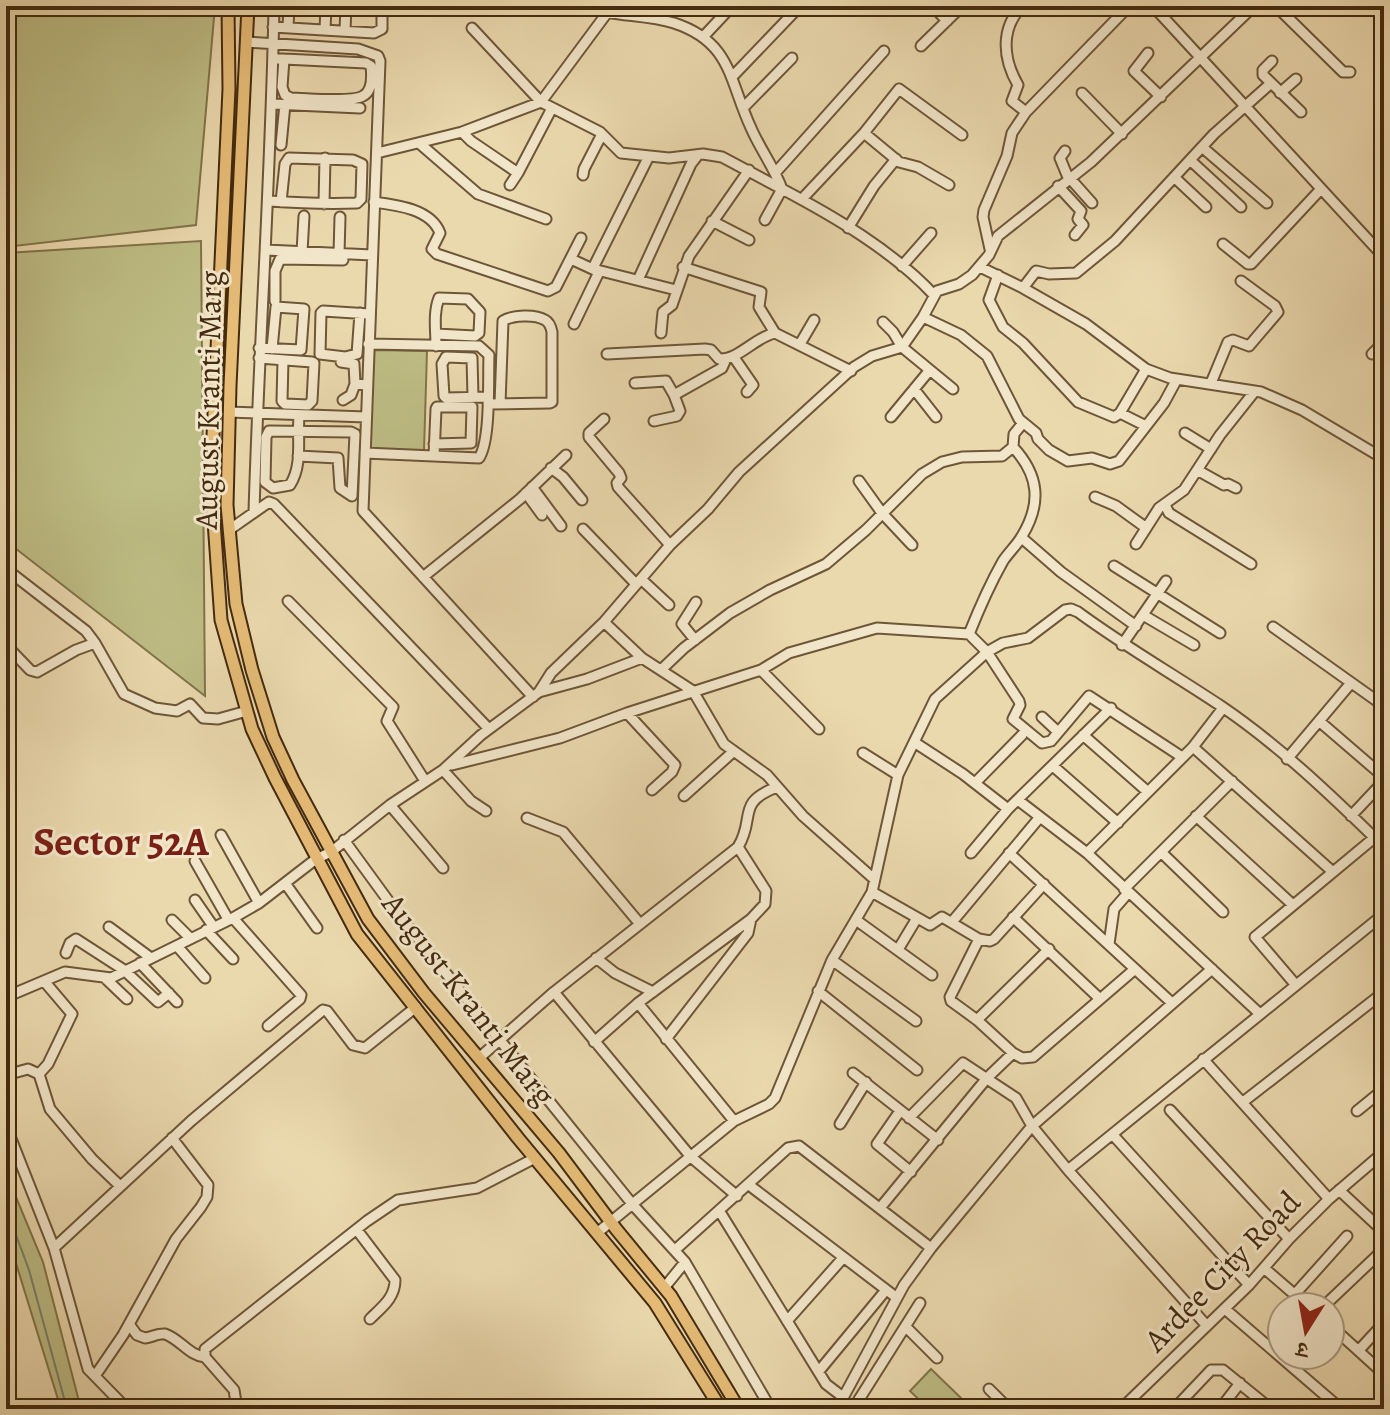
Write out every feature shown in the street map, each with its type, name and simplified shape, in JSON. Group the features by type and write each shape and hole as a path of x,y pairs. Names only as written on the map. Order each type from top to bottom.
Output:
{"main road":[{"name":"August Kranti Marg","path":"228,6 229,89 211,479 221,620 247,711 275,778 357,934 655,1303 721,1409"},
{"name":"August Kranti Marg","path":"248,6 229,412 229,530 236,604 273,737 368,919 424,993 559,1153 664,1288 739,1409"},
{"path":"222,222 239,223"}],"street":[{"path":"274,6 272,46 278,59 285,95 291,98 353,98 363,96 369,90 371,66 366,63 278,59"},
{"path":"288,28 289,6"},
{"path":"325,30 326,6"},
{"path":"345,31 346,6"},
{"path":"273,27 378,32 382,29 382,6"},
{"path":"583,6 607,13 658,19 704,36 722,56 754,134 782,189 765,220"},
{"path":"704,36 732,6"},
{"path":"732,77 800,6"},
{"path":"933,6 947,21"},
{"path":"921,46 962,6"},
{"path":"991,251 984,210 1007,156 1012,133 1026,112 1129,6"},
{"path":"1153,6 1384,257"},
{"path":"105,978 177,946 259,903 390,805 446,768 489,729 536,694 551,673 604,622 670,545 708,509 739,472 851,371 872,356 902,347 934,295 965,281 980,267 998,236 1122,134 1200,55 1254,6"},
{"path":"1276,6 1343,72 1350,72"},
{"path":"1019,7 1007,31 1006,58 1018,85 1012,101 1026,112"},
{"path":"377,153 462,132 541,102 607,13"},
{"path":"472,28 541,102 602,134 621,153 669,158 698,155 722,157 802,199 848,228 902,266 934,295"},
{"path":"246,42 358,49 378,56 381,69 372,255 365,313 357,354 345,357 320,354 321,313 365,313"},
{"path":"776,172 884,51"},
{"path":"1148,53 1134,71 1161,97"},
{"path":"743,108 792,58"},
{"path":"254,512 259,353 278,59"},
{"path":"1272,61 1262,72 1270,84 1301,112"},
{"path":"1280,93 1296,79"},
{"path":"1023,288 1036,271 1076,273 1115,241 1202,147 1270,84"},
{"path":"802,199 864,133 899,89 962,135"},
{"path":"1082,93 1122,134"},
{"path":"273,104 360,108"},
{"path":"281,145 285,104"},
{"path":"510,185 552,108"},
{"path":"462,132 518,173"},
{"path":"864,133 896,159 918,167 949,185"},
{"path":"583,175 602,134"},
{"path":"419,143 478,194 546,219"},
{"path":"1202,147 1267,203"},
{"path":"1065,151 1060,161 1092,203"},
{"path":"638,280 691,164 698,155"},
{"path":"574,324 598,276 595,269 649,156"},
{"path":"324,204 325,158"},
{"path":"269,201 281,202 324,204 360,202 362,167 353,160 287,159 281,202"},
{"path":"848,228 874,186 896,159"},
{"path":"1190,160 1241,207"},
{"path":"661,333 663,312 672,305 683,267 749,170"},
{"path":"1174,177 1206,207"},
{"path":"1058,186 1081,211 1078,219 1083,225 1075,235"},
{"path":"1223,244 1251,264 1321,189"},
{"path":"374,202 411,208 438,228 440,233 432,249 437,254 544,290 556,287 581,238"},
{"path":"302,252 304,216"},
{"path":"340,217 341,257"},
{"path":"712,221 749,240"},
{"path":"902,266 931,233"},
{"path":"266,250 341,257"},
{"path":"275,301 275,271 280,259 372,255"},
{"path":"571,259 595,269 676,290"},
{"path":"683,267 761,292 759,307 775,333 851,371"},
{"path":"980,267 1086,324 1146,369 1177,379 1255,391 1302,410 1384,459"},
{"path":"998,275 989,300 1003,327 1023,343 1074,405 1111,418 1120,413 1146,369"},
{"path":"1211,383 1228,342 1233,340 1249,346 1278,312 1275,306 1241,281"},
{"path":"263,300 300,302 305,298"},
{"path":"436,334 475,336 479,333 480,312 468,299 439,298 437,304 436,334 436,346"},
{"path":"259,353 272,349 301,350 304,309 276,307 272,349"},
{"path":"365,313 368,344 363,511 536,694"},
{"path":"488,397 500,404 552,402 552,332 548,321 543,318 514,316 503,321 500,404"},
{"path":"923,317 961,335 987,356 1023,423 1036,433 1049,450 1068,461 1092,458 1110,464 1119,461 1164,403 1177,379"},
{"path":"800,344 814,320"},
{"path":"883,322 902,347 953,389"},
{"path":"674,395 722,368 729,358 758,338 775,333"},
{"path":"1372,354 1384,342"},
{"path":"365,453 479,458 483,451 488,397 489,355 486,349 479,346 368,344"},
{"path":"607,354 705,349 711,350 719,359 729,358"},
{"path":"259,353 283,360 314,363 312,401 308,405 285,404 282,401 283,360"},
{"path":"473,397 472,358 446,357 442,364 444,396 473,397 488,397 500,390"},
{"path":"729,358 753,385 747,392"},
{"path":"325,361 354,364 355,384 351,395 343,400"},
{"path":"891,417 929,371"},
{"path":"635,383 666,381 674,395 680,413 654,421"},
{"path":"355,384 367,385"},
{"path":"914,389 936,417"},
{"path":"1136,544 1145,527 1184,490 1255,391"},
{"path":"434,444 471,443 472,407 437,407 434,444 434,456"},
{"path":"229,412 366,417"},
{"path":"1120,413 1144,425"},
{"path":"299,416 298,433 298,472 290,485 268,486 265,482 266,434 269,431 298,433 351,432 355,434 351,496 340,488 338,458"},
{"path":"604,419 589,433 589,437 619,473 618,487 670,545"},
{"path":"969,634 1003,561 1022,538 1036,506 1037,494 1029,465 1013,447 1014,434 1023,423"},
{"path":"1185,433 1211,449"},
{"path":"662,669 730,613 826,564 922,474 942,462 962,457 1002,456 1013,447"},
{"path":"423,577 529,490 566,455"},
{"path":"298,456 354,459"},
{"path":"551,468 582,500"},
{"path":"1197,470 1236,488"},
{"path":"859,481 882,513 912,545"},
{"path":"529,490 542,515"},
{"path":"529,490 561,526"},
{"path":"1095,497 1116,506 1145,527"},
{"path":"229,530 269,502 274,504 489,729"},
{"path":"1165,505 1169,513 1251,564"},
{"path":"583,529 639,582 669,605"},
{"path":"1022,538 1061,572 1136,626"},
{"path":"1114,566 1220,633"},
{"path":"6,569 86,631 124,694 155,708 177,711 190,704 203,718 218,719 247,711"},
{"path":"1122,645 1166,581"},
{"path":"288,601 393,707 387,721 425,781"},
{"path":"695,640 682,624 696,602"},
{"path":"597,1233 734,1121 775,1098 832,960 872,892 898,775 935,699 987,652 1003,643 1028,638 1065,610 1071,609 1223,708 1287,759 1384,847"},
{"path":"1143,615 1194,645"},
{"path":"604,622 642,658 693,691 718,736 767,775 803,816 874,879"},
{"path":"1273,627 1384,706"},
{"path":"446,768 560,738 761,670 789,653 877,628 969,634 987,652 1019,701 1013,719 1042,743 1048,743 1089,696 1182,757"},
{"path":"6,645 30,670 37,672 95,643"},
{"path":"536,694 642,658"},
{"path":"761,670 819,729"},
{"path":"1287,759 1351,683"},
{"path":"971,853 1008,809 1111,708"},
{"path":"1087,853 1193,747 1223,708"},
{"path":"627,713 675,765 672,772 652,790"},
{"path":"1042,717 1058,732"},
{"path":"1319,721 1384,779 1351,816"},
{"path":"975,783 1022,735"},
{"path":"1083,735 1148,792"},
{"path":"914,742 1008,809"},
{"path":"1193,747 1333,872"},
{"path":"684,796 734,751"},
{"path":"863,753 898,775"},
{"path":"1053,766 1118,823"},
{"path":"446,768 471,801 486,811"},
{"path":"1109,944 1114,909 1126,891 1232,781"},
{"path":"479,1058 554,992 738,847 752,801 760,793 777,787"},
{"path":"1018,800 1087,853 1260,1014"},
{"path":"390,805 443,868"},
{"path":"1196,816 1293,905"},
{"path":"952,922 1040,817"},
{"path":"527,818 563,832 640,924"},
{"path":"221,835 259,903"},
{"path":"1295,984 1255,937 1374,838"},
{"path":"344,840 395,910 633,1205 685,1262 771,1409"},
{"path":"594,1042 638,1003 751,919 765,904 766,891 738,847"},
{"path":"1009,853 1172,1003"},
{"path":"1162,853 1223,912"},
{"path":"195,861 230,918 301,995 268,1026"},
{"path":"285,883 317,928"},
{"path":"872,892 931,926 940,917 979,939 990,941 1044,884"},
{"path":"195,900 209,928 233,959"},
{"path":"1068,1170 1384,914"},
{"path":"1013,917 1099,998"},
{"path":"899,948 917,918"},
{"path":"666,1039 748,933 751,919"},
{"path":"172,920 190,938"},
{"path":"856,920 899,948 932,975"},
{"path":"109,927 151,958"},
{"path":"66,953 70,943 76,939 124,970 158,1002 169,993"},
{"path":"979,939 950,997 951,1001 1022,1058 1033,1057 1135,969"},
{"path":"177,946 205,978"},
{"path":"977,1020 1049,949"},
{"path":"596,958 615,973 653,992"},
{"path":"832,960 916,1021"},
{"path":"140,963 177,1002"},
{"path":"839,1408 897,1298 931,1248 1032,1126 1212,969"},
{"path":"6,997 65,972 74,972 105,978 127,999"},
{"path":"39,1074 48,1064 72,1014 44,981"},
{"path":"818,991 917,1070"},
{"path":"554,992 691,1157 737,1196"},
{"path":"1243,1102 1384,992"},
{"path":"638,1003 734,1121"},
{"path":"54,1248 172,1138 323,1010 353,1045 365,1048 416,1007"},
{"path":"880,1208 987,1078 1013,1053"},
{"name":"Ardee City Road","path":"1121,1409 1249,1285 1329,1199 1203,1059"},
{"path":"909,1118 963,1063 1016,1098 1032,1126 1068,1170 1207,1326"},
{"path":"6,1075 28,1069 39,1074 50,1109 92,1159 120,1186"},
{"path":"853,1073 938,1140"},
{"path":"840,1124 866,1082"},
{"path":"1357,1111 1384,1089"},
{"path":"1170,1110 1289,1239"},
{"path":"900,1111 877,1144 911,1172"},
{"path":"6,1126 54,1248 88,1369 127,1409"},
{"path":"1113,1135 1249,1285"},
{"path":"95,1376 208,1191 208,1185 172,1138"},
{"path":"675,1250 788,1148 799,1146 931,1248"},
{"path":"1329,1199 1384,1152"},
{"path":"237,1409 234,1390 205,1357 205,1349 398,1200 477,1188 535,1158"},
{"path":"749,1185 897,1298"},
{"path":"1339,1190 1383,1230"},
{"path":"720,1212 826,1384 843,1397"},
{"path":"357,1230 395,1280 390,1299 370,1319"},
{"path":"1298,1291 1347,1236"},
{"path":"1340,1291 1384,1249"},
{"path":"787,1321 843,1258"},
{"path":"664,1288 685,1262"},
{"path":"1264,1268 1291,1291"},
{"path":"819,1371 886,1290"},
{"path":"853,1409 920,1303"},
{"path":"1225,1309 1341,1409"},
{"path":"1359,1350 1384,1323"},
{"path":"129,1324 137,1335 145,1338 166,1335 195,1356 205,1357"},
{"path":"906,1327 937,1358"},
{"path":"1346,1339 1384,1374"},
{"path":"1174,1409 1211,1370 1223,1370 1271,1409"},
{"path":"1220,1409 1240,1383"},
{"path":"989,1389 1004,1404 1003,1409"}],"shaded area":[{"path":"6,6 215,6 196,225 6,247"},
{"path":"201,241 205,696 6,541 6,253"},
{"path":"374,350 427,351 424,451 370,449"},
{"path":"6,1173 43,1262 81,1409 61,1409 6,1231"},
{"path":"931,1369 961,1398 950,1409 929,1409 910,1391"}],"waterway":[{"path":"6,1208 29,1270 67,1409"}],"district":[{"name":"Sector 52A","path":"121,841"}]}
